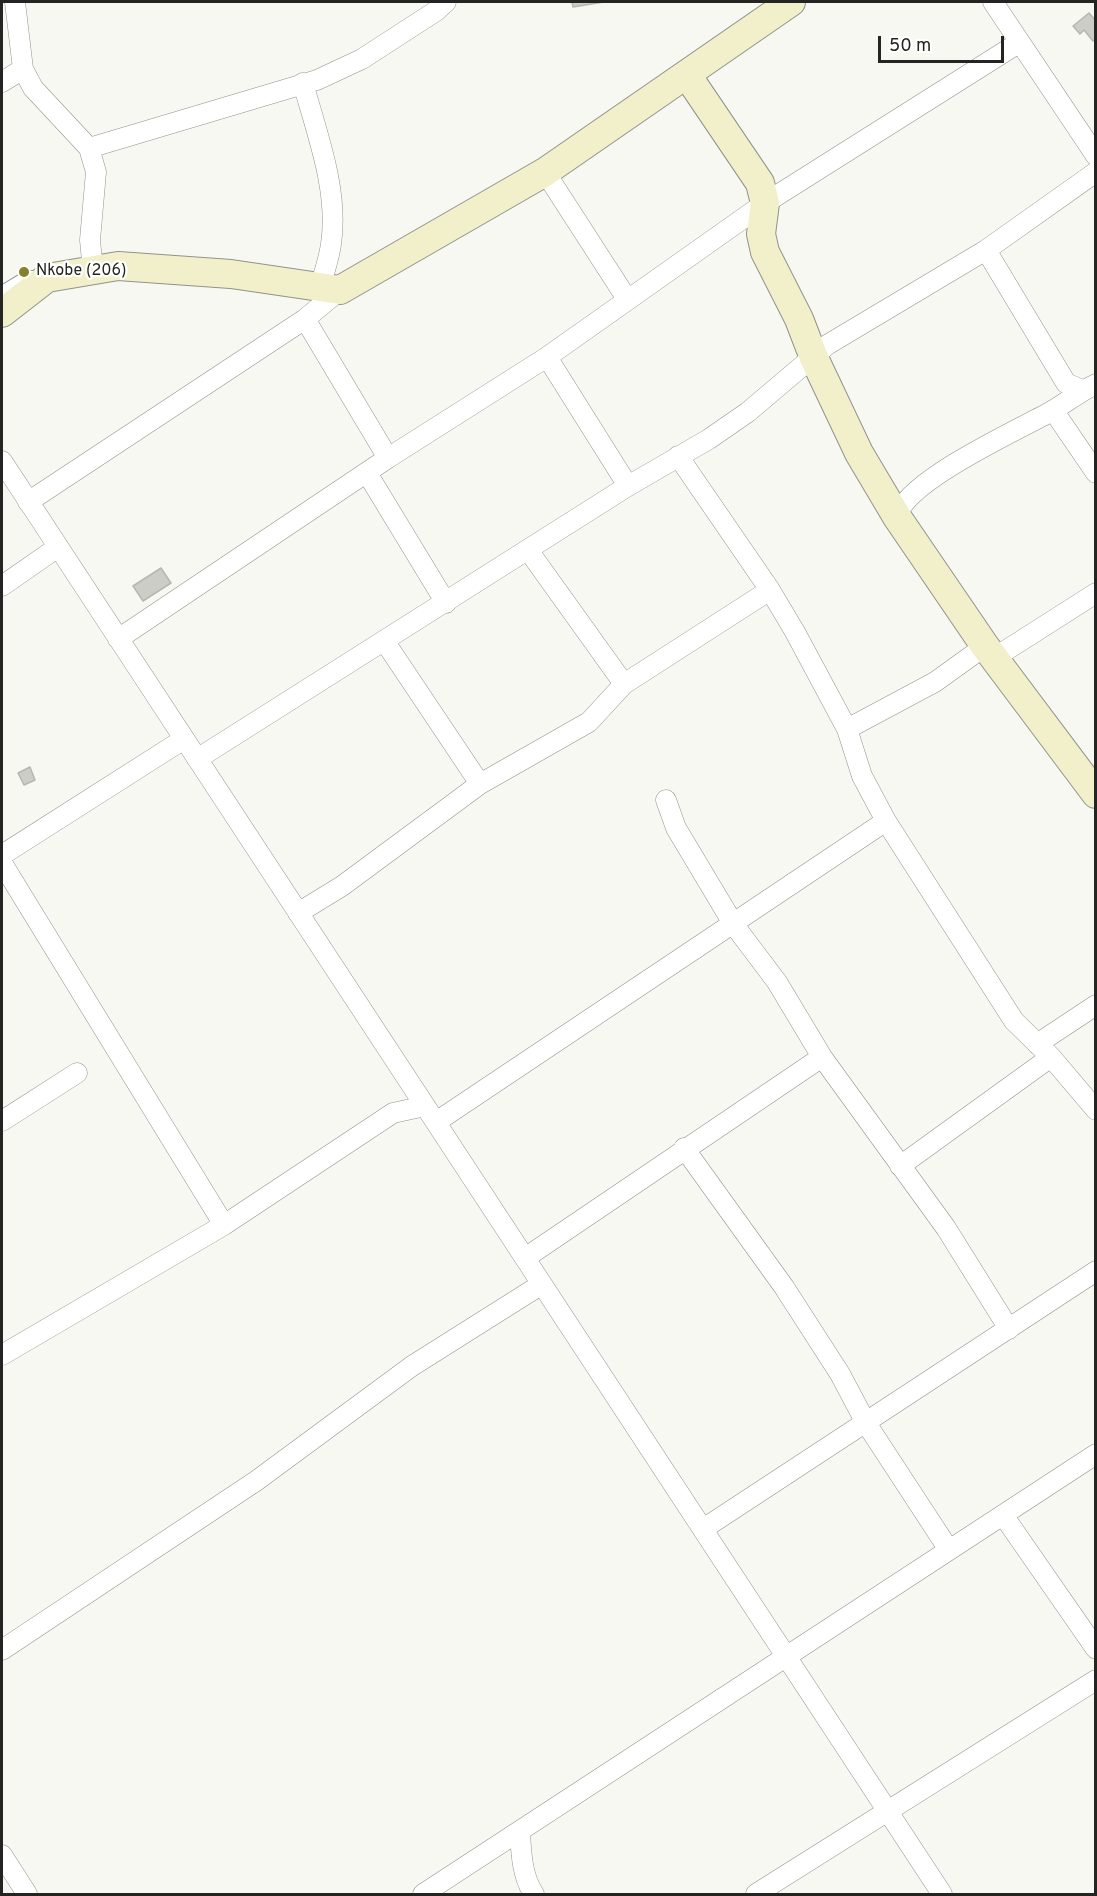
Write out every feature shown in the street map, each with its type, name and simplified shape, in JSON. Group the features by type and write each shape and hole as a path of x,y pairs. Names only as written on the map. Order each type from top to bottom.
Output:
{"street":[{"path":"15,2 23,69 33,88 89,148 96,171 90,240 93,271"},
{"path":"89,148 303,83 362,59 436,11 446,2"},
{"path":"28,502 305,319 330,289 545,172 791,2"},
{"path":"993,2 1095,156"},
{"path":"118,639 388,458 547,357 765,202 1020,42"},
{"path":"2,82 23,69"},
{"path":"687,75 760,183 765,202 761,234 765,252 799,320 814,358 859,453 897,517 990,652 1095,794"},
{"path":"303,83 322,152 332,208 330,289"},
{"path":"545,172 627,298"},
{"path":"197,759 628,486 710,439 748,412 827,345 986,250 1095,172"},
{"path":"986,250 1072,394 1095,473"},
{"path":"2,313 47,278 118,266 231,274 330,289"},
{"path":"305,319 388,458"},
{"path":"547,357 628,486"},
{"path":"897,517 898,508 906,499 948,468 1072,394"},
{"path":"678,456 770,590 847,729 862,776 886,821 1014,1021 1044,1051 1095,1110"},
{"path":"2,462 942,1894"},
{"path":"367,473 446,603"},
{"path":"2,586 58,547"},
{"path":"528,550 624,684"},
{"path":"298,913 342,886 480,784 589,722 624,684 770,590"},
{"path":"847,729 1095,593"},
{"path":"385,642 480,784"},
{"path":"2,855 184,739"},
{"path":"666,800 676,828 734,925 777,982 822,1057 946,1228 1009,1329"},
{"path":"436,1122 734,925 886,821"},
{"path":"2,863 224,1226"},
{"path":"900,1166 1044,1051 1095,1005"},
{"path":"525,1258 684,1148 822,1057"},
{"path":"2,1121 77,1073"},
{"path":"393,1113 406,1076"},
{"path":"2,1356 224,1226 393,1113 425,1106"},
{"path":"684,1148 784,1287 840,1374 866,1423 949,1550"},
{"path":"703,1529 1095,1271"},
{"path":"2,1650 256,1481 412,1366 542,1284"},
{"path":"423,1894 1095,1454"},
{"path":"1004,1515 1095,1649"},
{"path":"756,1894 888,1813 1095,1680"},
{"path":"520,1831 522,1859 530,1888 534,1894"},
{"path":"2,1856 27,1894"}],"lane":[{"path":"2,291 27,276 47,278"}],"building":[{"path":"572,2 604,2 573,7"},
{"path":"1089,13 1096,21 1096,39 1093,41 1084,30 1080,34 1073,26"},
{"path":"161,568 171,583 143,601 133,586"},
{"path":"30,767 35,780 24,785 18,773"}],"place":[{"name":"Nkobe (206)","path":"24,272"}]}
